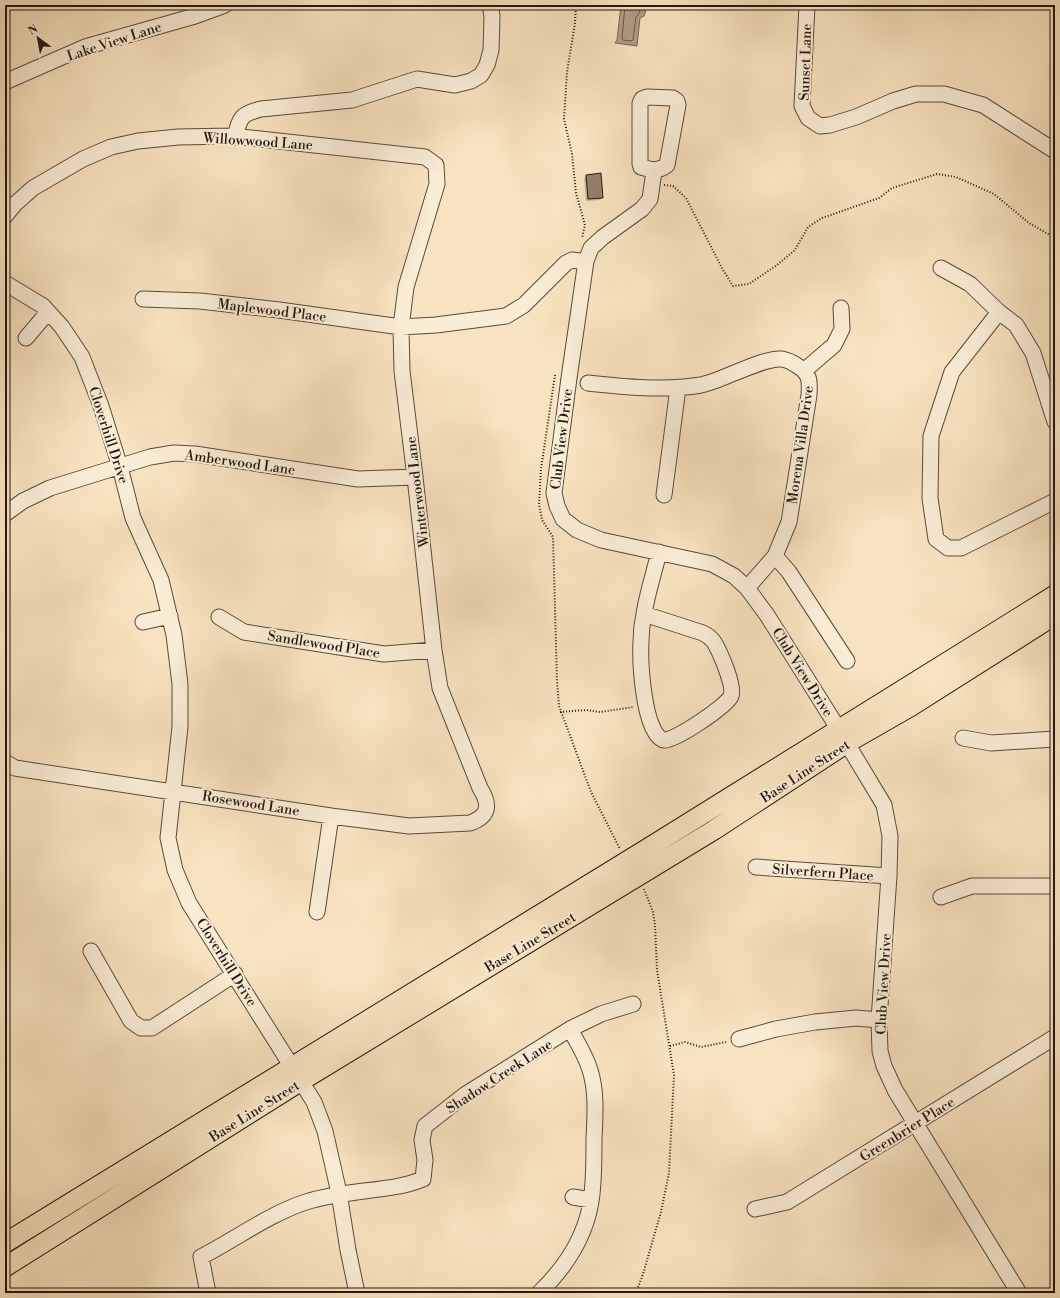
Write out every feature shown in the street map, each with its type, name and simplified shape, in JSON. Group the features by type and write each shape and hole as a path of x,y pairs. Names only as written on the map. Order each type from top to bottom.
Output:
{"main road":[{"name":"Base Line Street","path":"5,1243 714,830 843,736 1055,595"},
{"name":"Base Line Street","path":"843,736 910,707 1055,615"},
{"name":"Base Line Street","path":"5,1267 296,1074"}],"street":[{"name":"Lake View Lane","path":"5,82 85,47 196,16 226,5"},
{"path":"235,137 239,121 248,112 261,109 352,100 417,79 455,85 471,81 481,75 491,50 492,16 490,5"},
{"name":"Sunset Lane","path":"807,5 802,106 808,118 820,126 830,125 892,101 916,94 944,94 983,105 1055,150"},
{"path":"647,96 673,98 677,100 678,105 667,166 653,177 641,167 640,164 640,103 642,99 647,96"},
{"name":"Willowwood Lane","path":"5,216 15,204 33,188 83,159 111,147 138,141 178,137 235,137 425,157 436,165"},
{"name":"Winterwood Lane","path":"436,165 436,184 406,287 401,328 402,370 434,650 440,688 480,788 486,798 487,806 485,814"},
{"name":"Club View Drive","path":"653,177 650,199 642,209 603,237 591,248 586,262 554,493 557,506 563,519 577,530 601,540 712,564 734,576 747,588 767,615 843,736 884,805 890,836 889,876 879,1020 880,1051 884,1066 894,1090 1019,1293"},
{"name":"Maplewood Place","path":"143,299 200,301 279,310 401,328 506,316 524,305 566,263 572,260 586,262"},
{"path":"941,268 970,284 1016,325 1033,353 1055,422"},
{"name":"Cloverhill Drive","path":"5,283 43,306 62,327 82,357 101,406 120,467 133,518 161,580 174,636 180,684 180,727 168,838 175,870 190,903 314,1102 326,1131 357,1293"},
{"path":"806,370 834,346 842,329 841,308"},
{"path":"26,338 48,312"},
{"path":"1000,312 952,372 931,436 930,498 936,539 948,548 961,548 1055,501"},
{"name":"Morena Villa Drive","path":"588,383 624,387 678,388 702,384 767,361 781,359 791,362 806,370 810,382 809,395 789,522 775,556 747,588"},
{"path":"664,495 678,388"},
{"name":"Amberwood Lane","path":"5,514 23,501 50,488 150,457 174,453 195,454 358,479 415,476"},
{"path":"644,614 703,633 710,637 717,648 731,682 732,690 728,702 679,734 667,740 663,740 654,730 646,705 641,641 644,614 658,552"},
{"path":"775,556 789,572 847,662"},
{"path":"143,622 170,616"},
{"name":"Sandlewood Place","path":"219,617 244,632 384,654 434,650"},
{"path":"963,738 991,742 1055,739"},
{"name":"Rosewood Lane","path":"10,765 173,792 331,816 409,826 470,823 478,820 485,814"},
{"path":"317,912 331,816"},
{"name":"Silverfern Place","path":"756,867 889,876"},
{"path":"941,897 972,886 1055,886"},
{"path":"91,951 131,1020 141,1028 152,1028 235,974"},
{"name":"Shadow Creek Lane","path":"208,1293 201,1257 229,1243 282,1211 307,1202 339,1193 400,1186 423,1179 425,1160 422,1140 425,1126 466,1094 570,1029 601,1014 633,1004"},
{"path":"739,1039 776,1029 815,1022 856,1018 879,1020"},
{"path":"539,1293 553,1280 566,1264 579,1242 591,1200 595,1098 590,1070 570,1029"},
{"name":"Greenbrier Place","path":"755,1209 787,1202 1055,1037"},
{"path":"573,1197 591,1200"}],"path":[{"path":"653,177 673,186 686,198 723,270 734,286 749,284 777,265 795,250 808,227 822,218 879,198 892,188 937,174 956,177 994,194 1029,224 1055,238"},
{"path":"584,230 591,229"},
{"path":"560,712 586,710 600,712 646,705"},
{"path":"636,1293 662,1212 669,1173 674,1075 657,970 653,912 644,889"},
{"path":"670,1046 685,1042 701,1048 716,1043"}],"water":[{"path":"621,5 641,7 646,11 644,16 640,18 637,46 615,43 617,40"}],"building":[{"path":"601,173 603,198 588,199 586,175"}]}
